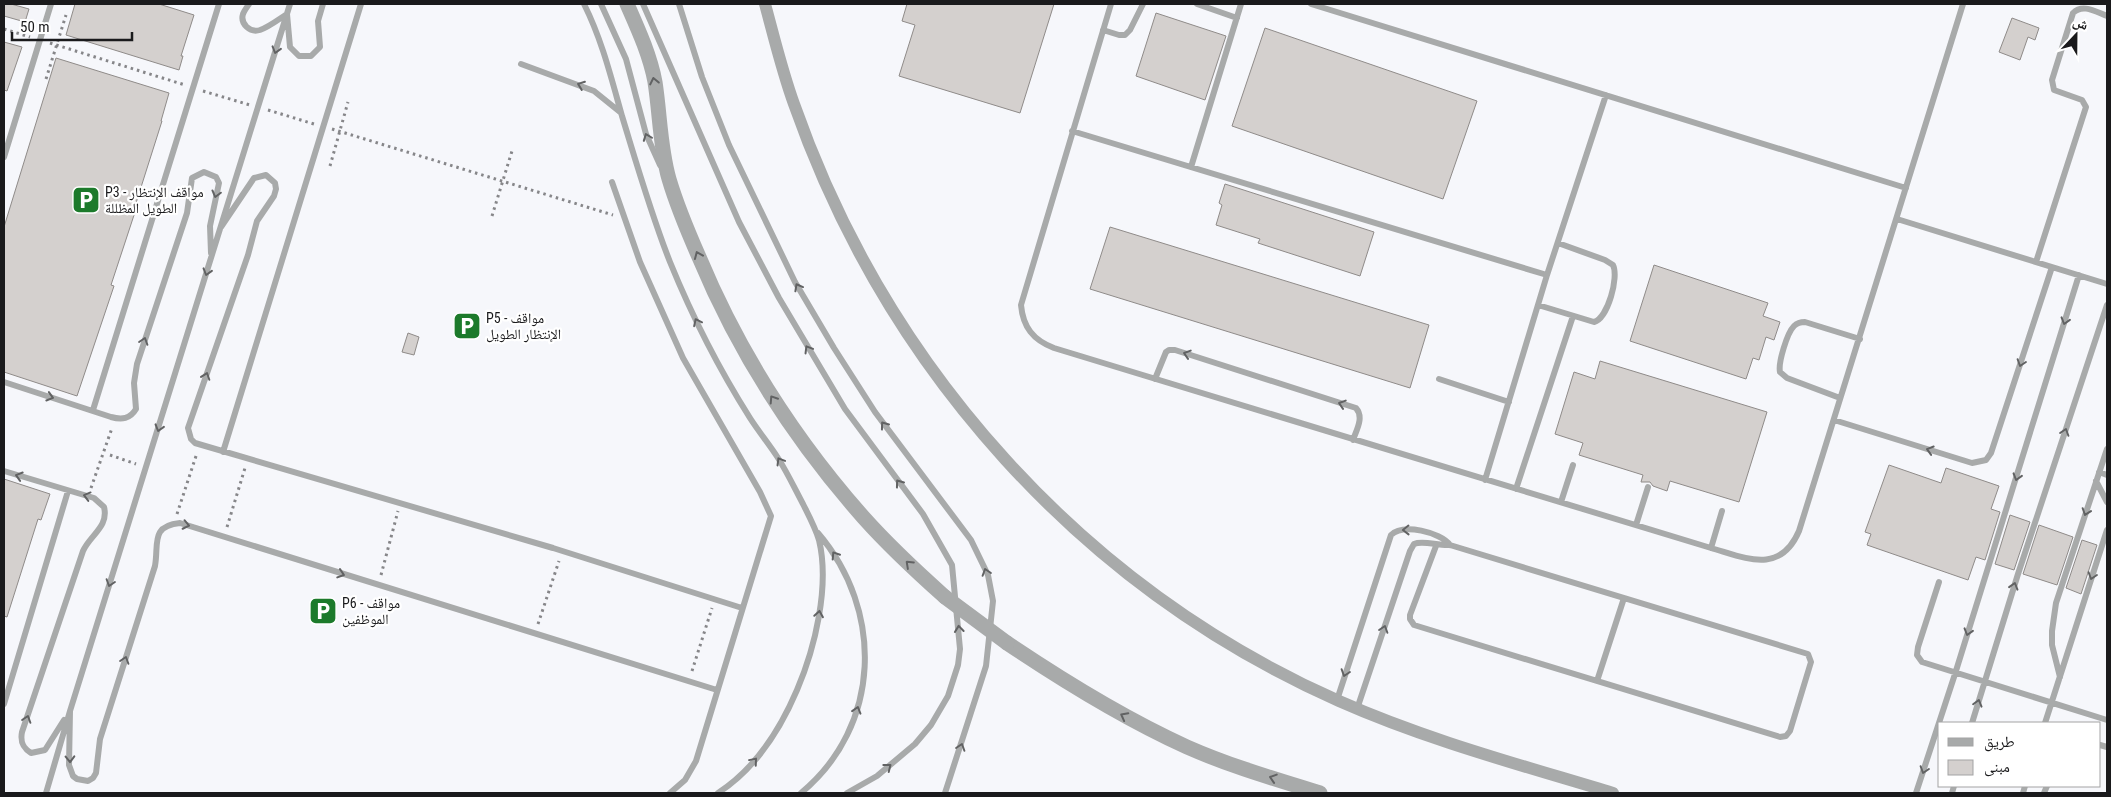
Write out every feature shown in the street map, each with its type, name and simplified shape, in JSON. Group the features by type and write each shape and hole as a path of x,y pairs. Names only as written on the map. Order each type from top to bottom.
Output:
{"street":[{"path":"627,4 646,49 655,80 662,145 669,181 711,286 736,336 764,385 795,432 864,519 945,597 1007,644 1065,682 1116,712 1179,743 1230,764 1320,793"},
{"path":"765,4 793,103 813,155 847,230 891,311 922,357 972,423 1003,458 1059,514 1135,579 1216,636 1274,669 1357,709 1426,736 1613,793"}],"lane":[{"path":"4,158 51,4"},
{"path":"93,410 220,4"},
{"path":"249,4 243,14 243,19 247,28 252,30 262,30 288,14"},
{"path":"46,793 70,710 290,4"},
{"path":"288,14 290,48 299,56 311,56 320,47 318,21 323,4"},
{"path":"222,452 361,4"},
{"path":"584,4 605,54 621,113 659,234 689,304 719,366 749,417 779,459 816,530 830,546 842,565 854,592 864,627 865,671 858,707 847,735 823,772 801,793"},
{"path":"602,4 626,59 646,134 669,181"},
{"path":"643,4 739,222 779,298 845,409 923,514 952,565 960,649 958,665 948,696 931,725 915,744 877,776 847,793"},
{"path":"679,4 702,77 722,128 761,214 795,282 875,412 971,540 988,575 993,601 986,666 945,793"},
{"path":"1111,4 1021,305 1026,328 1034,337 1043,344 1155,379 1711,548 1760,561 1777,557 1791,546 1799,531 1963,4"},
{"path":"1103,30 1119,35 1125,34 1130,30 1143,4"},
{"path":"1197,4 1237,18"},
{"path":"1191,167 1241,4"},
{"path":"1312,4 1906,188"},
{"path":"2036,262 2086,108 2082,100 2054,90 2052,80 2073,13 2080,8 2084,8 2107,16"},
{"path":"520,64 594,90 613,104 621,113"},
{"path":"1485,480 1547,275 1606,95"},
{"path":"1072,131 1547,275"},
{"path":"4,382 115,418 125,418 136,409 134,383 137,364 187,213 192,178 204,172 216,177 219,183 210,226 212,255"},
{"path":"221,226 254,178 259,176 271,178 276,190 257,221 248,255 188,428 191,439 200,445 222,452 401,502 715,598 742,608"},
{"path":"612,182 640,262 683,358 760,492 771,516 691,772 670,793"},
{"path":"1897,219 2107,284"},
{"path":"1538,305 1594,322 1602,318 1615,279 1615,269 1605,260 1558,243"},
{"path":"1834,420 1972,463 1986,460 1991,453 2052,267"},
{"path":"1939,722 2079,275"},
{"path":"1972,722 2018,574 2107,305"},
{"path":"1516,489 1573,316"},
{"path":"1840,398 1787,378 1780,372 1780,363 1790,333 1800,322 1805,322 1860,338"},
{"path":"1155,379 1166,352 1175,350 1356,408 1360,418 1353,440"},
{"path":"1439,379 1509,402"},
{"path":"2060,677 2052,645 2053,617 2107,449"},
{"path":"1561,502 1573,465"},
{"path":"4,471 88,496 100,502 104,508 105,521 102,527 90,538 83,552 22,732 23,747 36,754 45,750 70,710"},
{"path":"2099,472 2107,475"},
{"path":"2096,481 2107,502"},
{"path":"1636,525 1648,487"},
{"path":"4,704 68,491"},
{"path":"1711,548 1722,511"},
{"path":"70,710 70,771 77,779 88,781 96,773 100,739 155,566 157,538 160,531 173,524 188,524 224,537 717,690"},
{"path":"1337,700 1391,535 1397,530 1410,529 1442,538 1450,545"},
{"path":"718,793 740,777 762,752 785,715 806,666 817,627 822,590 821,552 816,530"},
{"path":"2045,722 2107,530"},
{"path":"1357,709 1411,547 1418,542 1436,546 1450,545 1808,654 1811,662 1802,696 1788,734 1780,737 1414,625 1410,615 1436,546"},
{"path":"1939,582 1918,647 1917,655 1926,664 2107,720"},
{"path":"1597,681 1624,598"},
{"path":"1916,793 1938,726"}],"path":[{"path":"46,79 66,15"},
{"path":"330,166 348,102"},
{"path":"492,216 512,151"},
{"path":"88,496 115,418"},
{"path":"173,524 200,445"},
{"path":"224,537 248,458"},
{"path":"378,585 401,502"},
{"path":"535,634 562,551"},
{"path":"689,681 715,598"}],"building":[{"path":"4,4 29,9 25,22 4,16"},
{"path":"75,4 159,4 194,15 181,56 183,56 179,70 66,35"},
{"path":"907,4 1054,4 1020,113 899,76 915,25 902,21"},
{"path":"1156,13 1226,36 1205,100 1136,76"},
{"path":"2012,18 2039,28 2035,40 2028,37 2020,60 1999,52"},
{"path":"1265,28 1477,101 1443,199 1232,126"},
{"path":"4,42 22,47 7,91 4,90"},
{"path":"56,58 169,93 136,203 138,203 111,285 114,286 77,396 4,372 4,227"},
{"path":"1225,184 1374,232 1360,276 1258,243 1260,239 1216,225 1222,205 1219,203"},
{"path":"1110,227 1429,325 1410,388 1090,289"},
{"path":"1654,265 1768,303 1763,316 1780,322 1774,340 1766,337 1759,360 1753,358 1746,379 1630,341"},
{"path":"408,333 419,337 414,355 402,352"},
{"path":"1600,361 1767,412 1739,502 1670,481 1667,491 1653,486 1650,482 1641,482 1643,475 1579,455 1583,443 1555,434 1574,372 1595,379"},
{"path":"1889,465 1941,483 1946,468 1999,486 1991,509 2000,512 1985,560 1976,557 1968,580 1867,545 1871,534 1865,532"},
{"path":"4,479 50,494 41,520 38,519 7,617 4,616"},
{"path":"2010,515 2030,522 2014,570 1995,564"},
{"path":"2039,525 2073,537 2057,585 2023,574"},
{"path":"2082,540 2097,545 2081,594 2066,588"}],"place":[{"name":"P3 - مواقف الإنتظار الطويل المظللة","path":"86,200"},
{"name":"P5 - مواقف الإنتظار الطويل","path":"467,326"},
{"name":"P6 - مواقف الموظفين","path":"323,611"}]}
